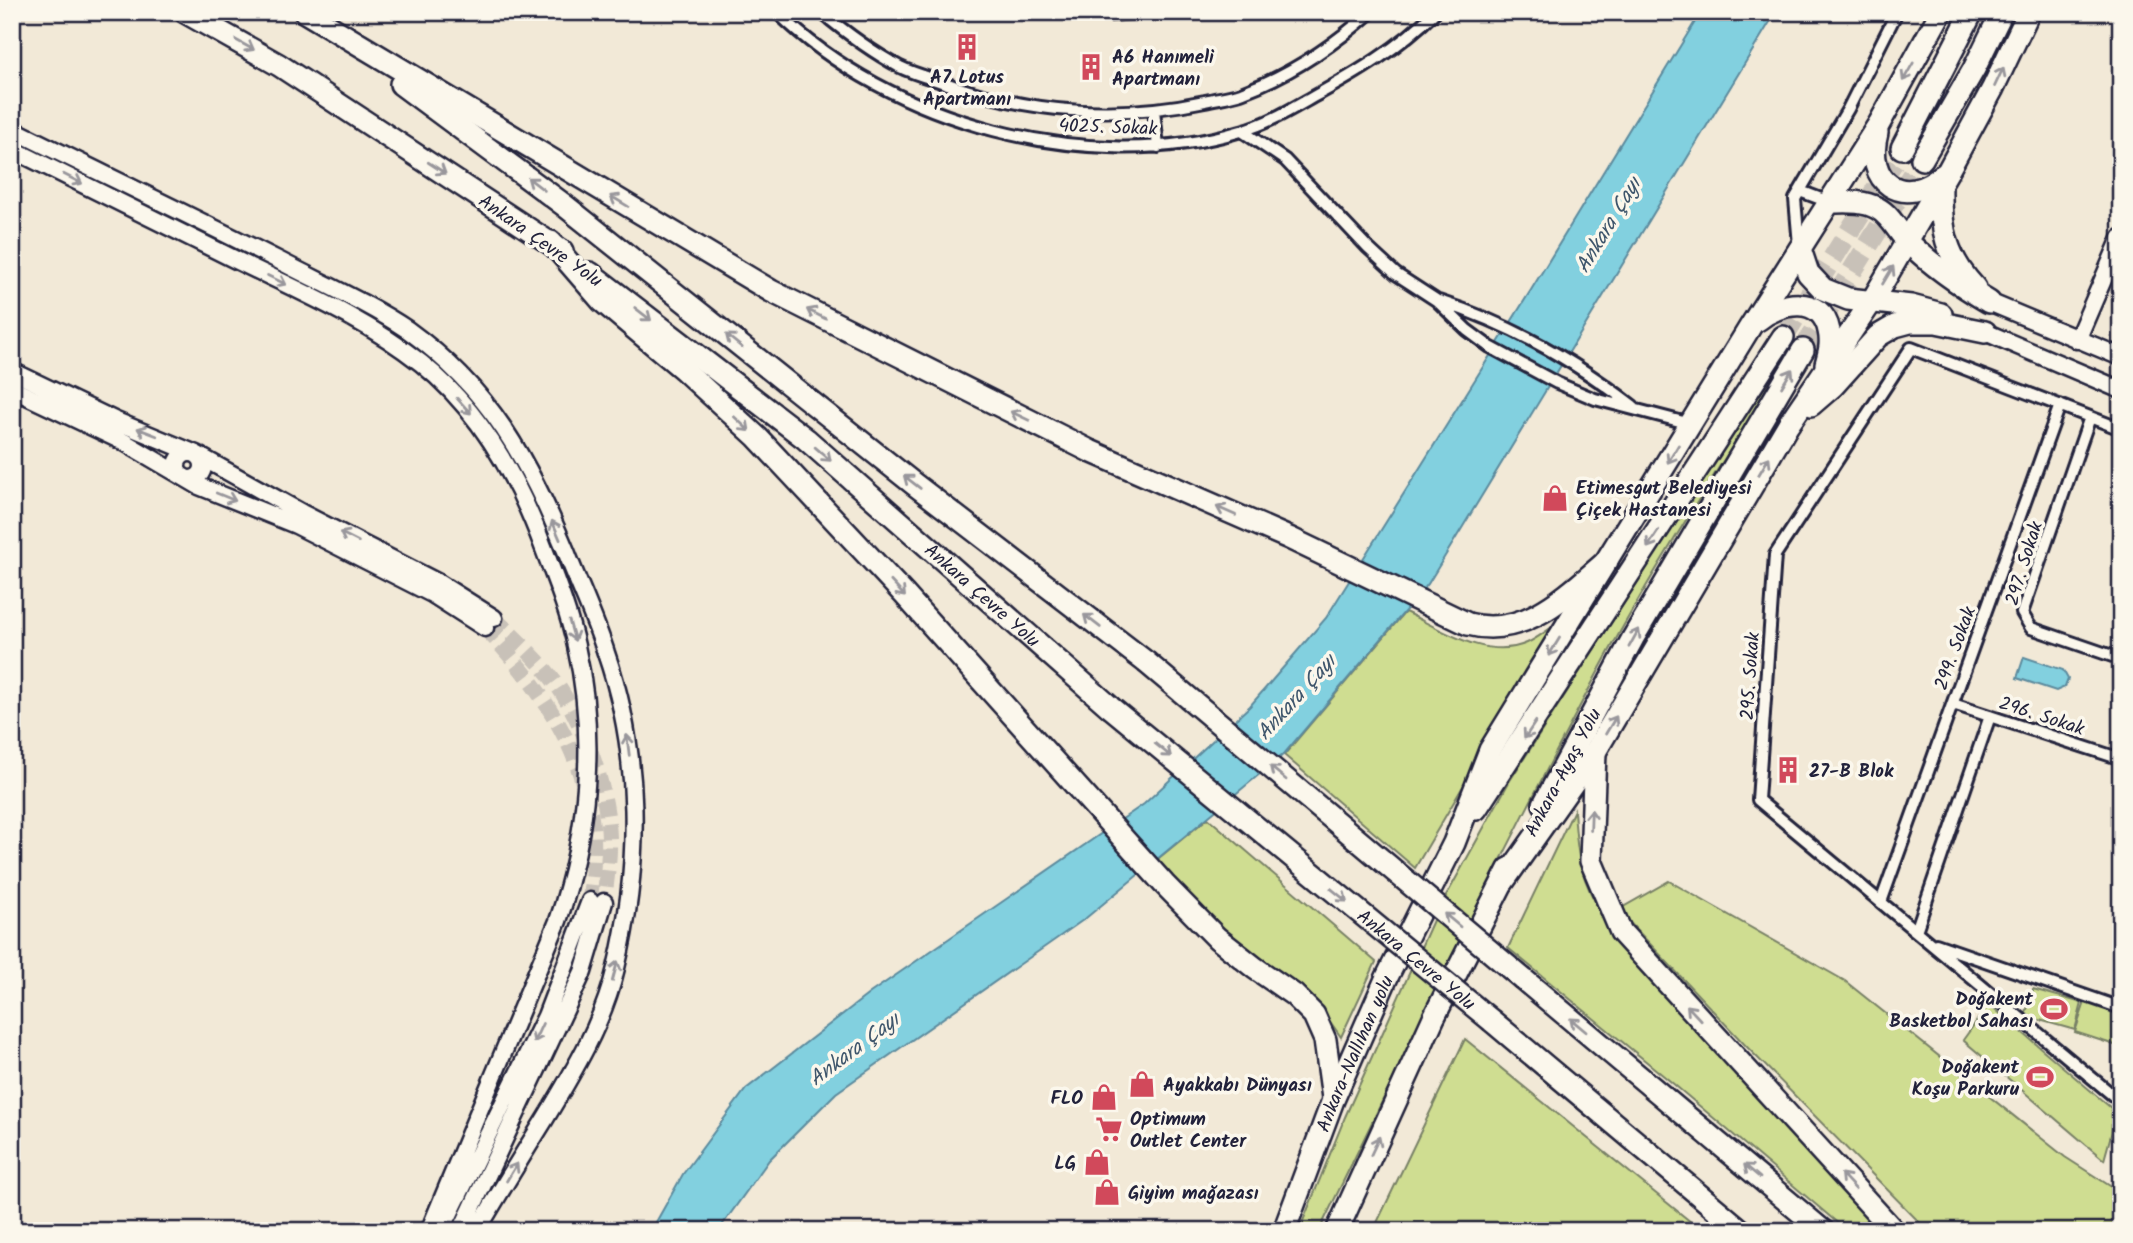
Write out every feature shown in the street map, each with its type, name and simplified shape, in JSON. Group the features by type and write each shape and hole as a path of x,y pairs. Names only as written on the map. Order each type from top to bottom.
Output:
{"highway":[{"name":"Ankara Çevre Yolu","path":"185,12 279,65 551,242 806,439 1110,707 1742,1231"},
{"name":"Ankara Çevre Yolu","path":"304,12 564,205 914,484 1146,663 1823,1231"},
{"path":"304,12 771,291 1090,451 1289,538 1468,624 1485,628 1521,623 1567,595 1607,561"},
{"path":"1454,843 1490,750 1750,327 1879,124 1941,12"},
{"path":"1902,148 1972,12"},
{"path":"1922,159 1974,69 2002,12"},
{"path":"1503,882 1595,752 1788,425 1872,301 1908,242 1993,88 2029,12"},
{"path":"1879,124 1874,145 1874,161 1880,176 1890,186 1904,192 1920,190 1945,177"},
{"path":"1945,177 1940,210 1945,240 1961,271 1989,302"},
{"path":"1829,202 1856,201 1878,208 1908,242 1954,282 1989,302"},
{"path":"551,242 602,301 683,369 757,437 904,594 1164,884 1217,938 1294,995 1314,1015 1325,1040 1333,1100"},
{"path":"1800,248 1808,273 1824,289 1848,299 1910,306 1940,314 1985,332"},
{"path":"1750,327 1768,312 1784,305 1794,304 1817,312 1829,329 1830,346 1823,373"},
{"path":"1788,425 1833,386 1878,336 1895,326 1910,322 1936,322 1985,332"},
{"path":"1454,843 1783,337"},
{"name":"Ankara-Ayaş Yolu","path":"1336,1231 1434,1017 1503,882 1633,638 1803,350"},
{"path":"1595,752 1591,861 1621,932 1894,1231"},
{"name":"Ankara-Nallıhan yolu","path":"1284,1231 1333,1100 1387,977 1454,843"},
{"path":"1273,1231 1308,1166"}],"main road":[{"path":"12,129 385,315 408,331 454,368 492,410 529,469 558,533 607,653 626,731 634,816 629,901 615,970 599,1022 572,1074 477,1231"},
{"path":"12,149 332,306 388,338 440,381 482,428 506,462 535,523 571,626 583,689 588,766 582,834 558,921 429,1231"},
{"path":"2077,340 2121,238"},
{"path":"1989,302 2121,357"},
{"path":"1985,332 2121,390"},
{"path":"12,371 116,421 196,454 302,513 437,582 489,623 308,532 183,477 124,442 12,388"},
{"path":"183,477 191,479 201,472 203,464 196,454"},
{"path":"441,1231 546,1016 597,902 583,972 461,1231"}],"street":[{"name":"4025. Sokak","path":"777,12 818,48 856,74 895,95 949,117 988,129 1058,144 1158,147 1242,131 1277,117 1361,70 1402,42 1435,12"},
{"path":"821,12 900,67 1001,102 1085,112 1154,110 1240,93 1278,76 1322,50 1371,12"},
{"path":"1057,12 1109,15 1147,12"},
{"path":"1800,248 1795,199 1848,108 1897,12"},
{"path":"1154,110 1158,147"},
{"path":"1242,131 1285,160 1396,274 1436,300 1467,330 1490,346 1557,383 1595,399 1691,424"},
{"path":"1800,191 1829,202"},
{"path":"1436,300 1478,314 1569,360 1637,410"},
{"name":"295. Sokak","path":"2121,429 1911,348 1775,555 1758,800 2121,1102"},
{"name":"299. Sokak","path":"1881,902 2060,405"},
{"name":"297. Sokak","path":"2090,417 2022,613 2031,628 2121,659"},
{"name":"296. Sokak","path":"1953,704 2121,759"},
{"path":"1916,931 1990,716"},
{"path":"1927,940 2121,1009"}],"green space":[{"path":"1793,340 1798,344 1664,556 1590,687 1486,890 1319,1231 1299,1231 1345,1117 1434,918 1509,782"},
{"path":"1405,612 1464,641 1496,648 1511,648 1527,643 1559,623 1415,868 1284,755"},
{"path":"1574,810 1581,868 1590,893 1606,920 1888,1231 1847,1231 1508,948"},
{"path":"1208,818 1376,962 1341,1037 1319,1006 1291,979 1234,939 1154,862"},
{"path":"1669,881 1845,981 2065,1157 2121,1193 2121,1231 1928,1231 1748,1048 1618,910"},
{"name":"Doğakent Basketbol Sahası","path":"2033,989 2082,1003 2075,1030 2025,1016"},
{"path":"2085,1002 2121,1013 2121,1047 2075,1032"},
{"name":"Doğakent Koşu Parkuru","path":"1989,1004 2117,1113 2104,1160 1963,1040"},
{"path":"1465,1039 1702,1231 1373,1231"}],"water":[{"name":"Ankara Çayı","path":"1701,12 1776,12 1428,584 1284,754 1086,918 836,1093 769,1160 718,1231 651,1231 683,1174 746,1089 870,993 1144,804 1250,706 1326,618"},
{"path":"2024,657 2063,670 2068,679 2065,687 2056,691 2017,678"}],"tunnel":[{"path":"1783,337 1902,148"},
{"path":"1803,350 1922,159"},
{"path":"494,618 527,650 557,685 577,719 593,758 604,798 609,837 604,902"},
{"path":"485,628 542,698 571,750 589,806 593,837 590,901"}],"place":[{"name":"A7 Lotus Apartmanı","path":"967,47"},
{"name":"A6 Hanımeli Apartmanı","path":"1091,67"},
{"name":"Etimesgut Belediyesi Çiçek Hastanesi","path":"1555,498"},
{"name":"27-B Blok","path":"1788,770"},
{"name":"Doğakent Basketbol Sahası","path":"2054,1009"},
{"name":"Doğakent Koşu Parkuru","path":"2040,1077"},
{"name":"Ayakkabı Dünyası","path":"1142,1084"},
{"name":"FLO","path":"1104,1097"},
{"name":"Optimum Outlet Center","path":"1109,1129"},
{"name":"LG","path":"1097,1162"},
{"name":"Giyim mağazası","path":"1107,1192"}]}
